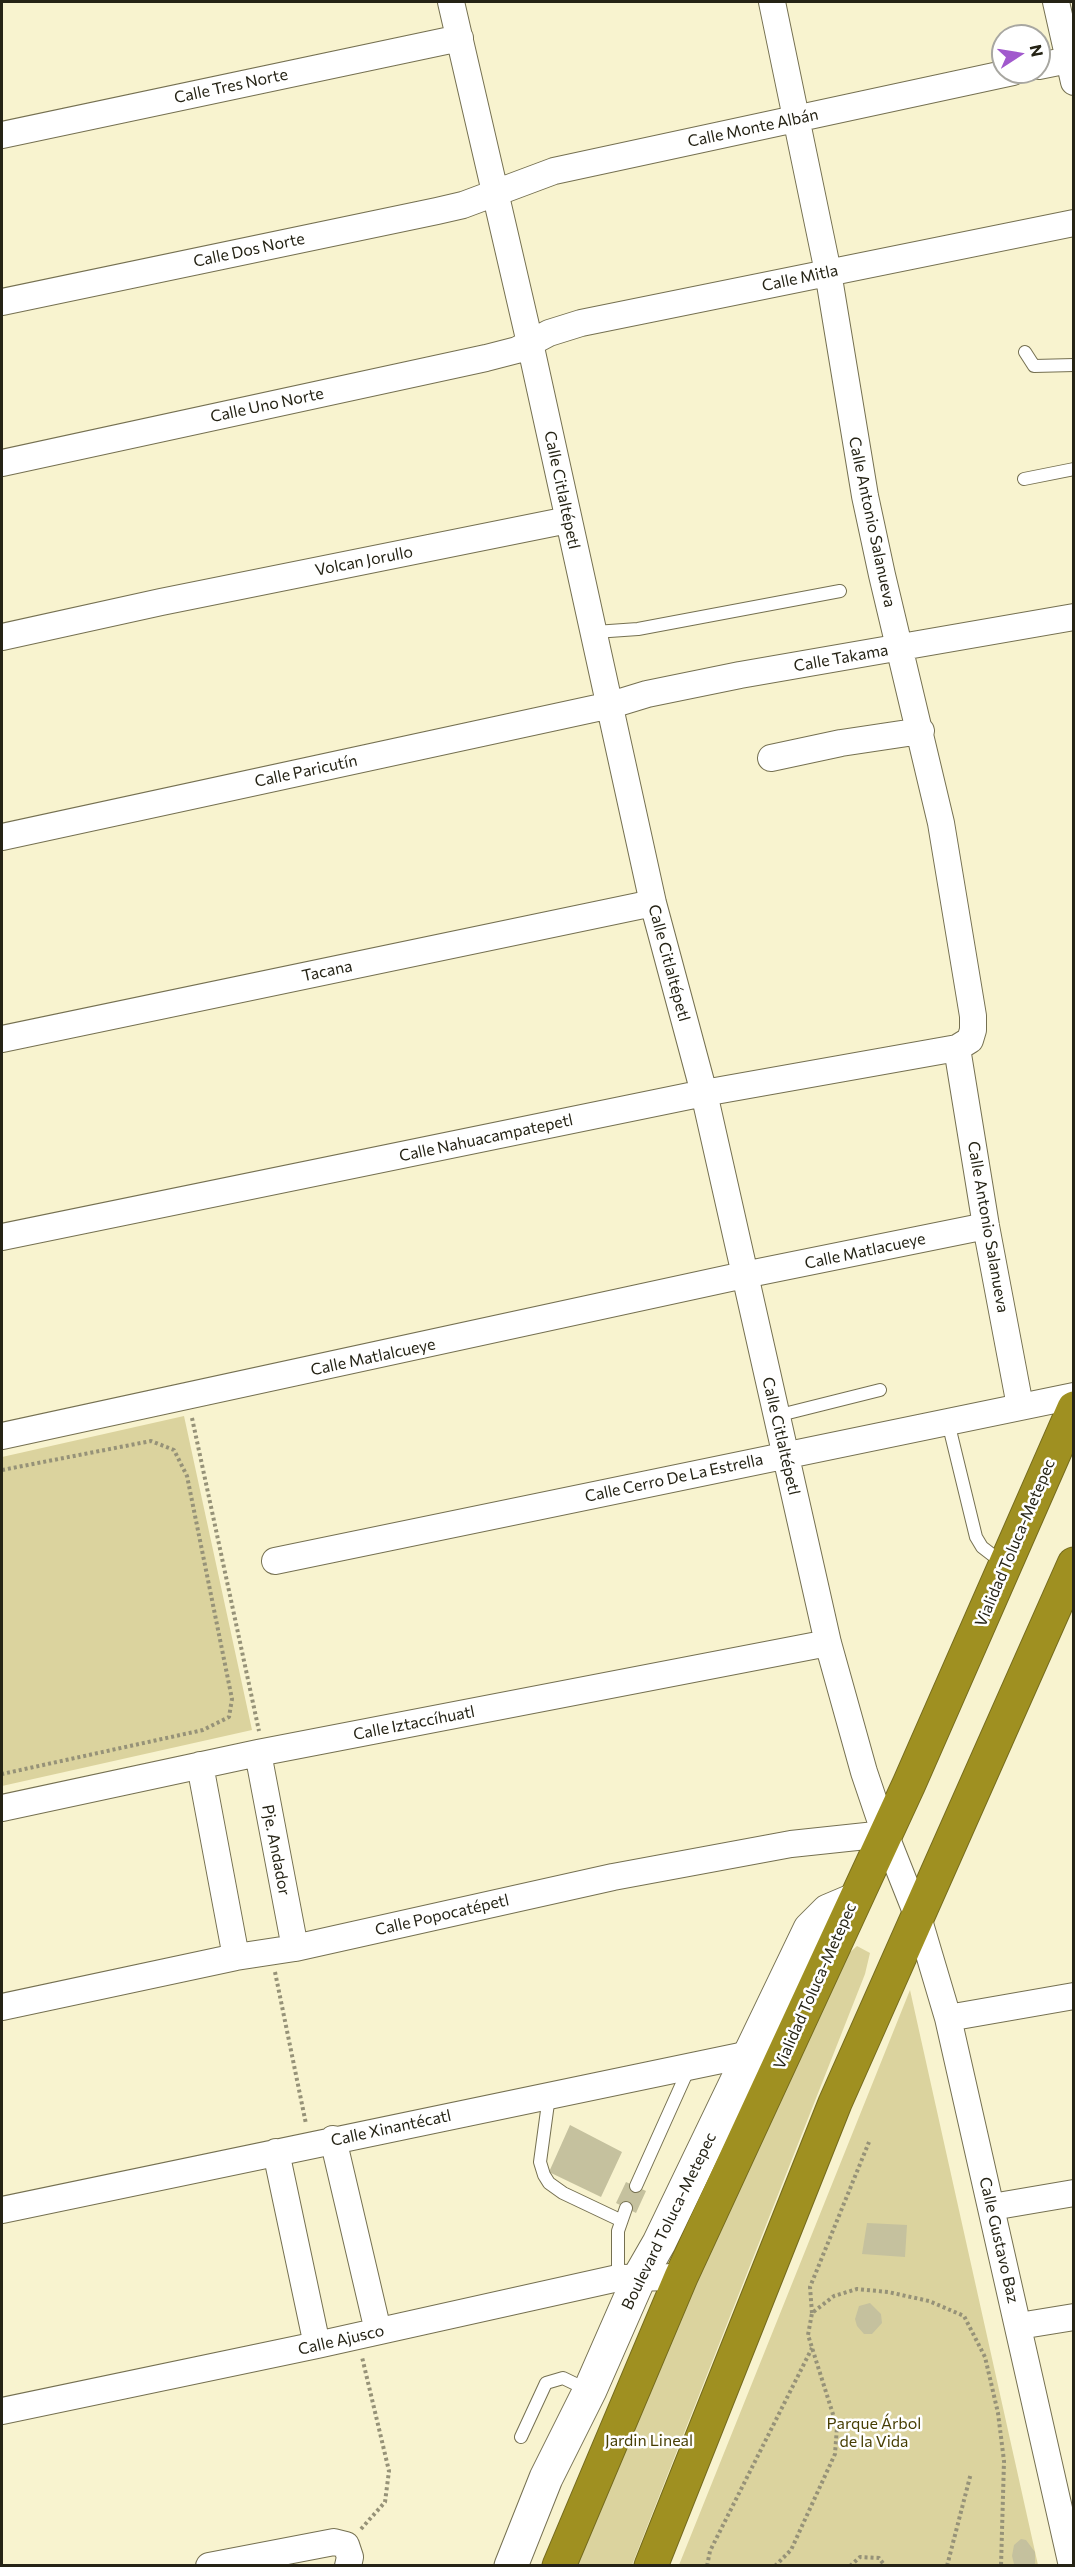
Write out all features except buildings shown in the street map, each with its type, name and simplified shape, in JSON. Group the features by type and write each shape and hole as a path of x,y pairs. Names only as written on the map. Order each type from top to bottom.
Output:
{"highway":[{"name":"Vialidad Toluca-Metepec","path":"559,2565 681,2277 763,2063 854,1900 919,1762 1074,1408"},
{"path":"651,2565 835,2103 1074,1564"}],"main road":[{"name":"Boulevard Toluca-Metepec","path":"511,2565 546,2478 590,2390 629,2277 659,2243 763,2063"}],"street":[{"name":"Calle Citlaltépetl","path":"451,2 595,632 653,903 704,1093 828,1643 864,1772 885,1834 918,1917"},
{"name":"Calle Antonio Salanueva","path":"772,2 828,272 865,496 941,823 974,1024 964,1044 986,1226 1020,1406"},
{"path":"1051,66 1072,67 1056,2"},
{"name":"Calle Tres Norte","path":"2,135 460,38"},
{"name":"Calle Monte Albán","path":"495,193 554,171 991,77"},
{"name":"Calle Dos Norte","path":"2,302 436,211 495,193"},
{"name":"Calle Mitla","path":"530,343 549,333 581,323 1074,223"},
{"name":"Calle Uno Norte","path":"2,463 486,358 517,350 530,343"},
{"name":"Volcan Jorullo","path":"2,637 161,602 568,520"},
{"name":"Calle Takama","path":"611,705 647,694 740,675 1074,617"},
{"name":"Calle Paricutín","path":"2,837 611,705"},
{"path":"771,758 841,743 921,731"},
{"name":"Tacana","path":"2,1039 653,903"},
{"name":"Calle Nahuacampatepetl","path":"2,1237 704,1093 964,1044"},
{"name":"Calle Matlacueye","path":"744,1275 986,1226"},
{"name":"Calle Matlalcueye","path":"2,1436 744,1275"},
{"name":"Calle Cerro De La Estrella","path":"275,1561 1074,1396"},
{"name":"Calle Iztaccíhuatl","path":"2,1808 200,1764 828,1643"},
{"name":"Pje. Andador","path":"261,1752 283,1950"},
{"path":"200,1764 236,1957"},
{"name":"Calle Popocatépetl","path":"2,2007 236,1957 283,1950 613,1877 791,1844 885,1834"},
{"name":"Calle Gustavo Baz","path":"918,1917 948,2019 1019,2326 1066,2506 1072,2565"},
{"path":"948,2019 1074,1996"},
{"name":"Calle Xinantécatl","path":"2,2210 690,2067 763,2063"},
{"path":"322,2142 368,2333"},
{"path":"276,2152 317,2346"},
{"path":"992,2207 1074,2193"},
{"name":"Calle Ajusco","path":"2,2411 317,2346 629,2277 681,2277"},
{"path":"1019,2326 1074,2317"},
{"path":"209,2565 334,2542 347,2555"}],"lane":[{"path":"1025,352 1034,366 1074,365"},
{"path":"1024,479 1074,469"},
{"path":"595,632 638,629 840,591"},
{"path":"776,1416 880,1390"},
{"path":"948,1422 976,1537 982,1547 1006,1566"},
{"path":"636,2186 690,2067"},
{"path":"549,2096 540,2162 544,2175 549,2183 563,2193 620,2220"},
{"path":"626,2208 620,2220 617,2245 629,2277"},
{"path":"521,2437 546,2384 563,2378 590,2390"}],"path":[{"path":"187,1397 261,1752"},
{"path":"2,1470 151,1441 174,1449 187,1476 232,1699 229,1718 203,1730 2,1774"},
{"path":"283,1950 322,2142"},
{"path":"775,2565 791,2550 835,2454 837,2427 808,2335 812,2313 810,2287 869,2142"},
{"path":"812,2313 834,2296 857,2289 888,2292 929,2301 964,2316 986,2357 998,2413 1004,2460 1001,2565"},
{"path":"347,2555 385,2502 388,2471 368,2333"},
{"path":"707,2565 710,2551 812,2348"},
{"path":"948,2565 971,2473"},
{"path":"850,2565 860,2557 879,2558 885,2565"}],"green space":[{"path":"184,1416 252,1730 2,1786 2,1457"},
{"name":"Jardin Lineal","path":"857,1946 870,1953 865,1974 632,2565 566,2566 846,1956"},
{"name":"Parque Árbol de la Vida","path":"910,1990 1038,2565 679,2565"}]}
